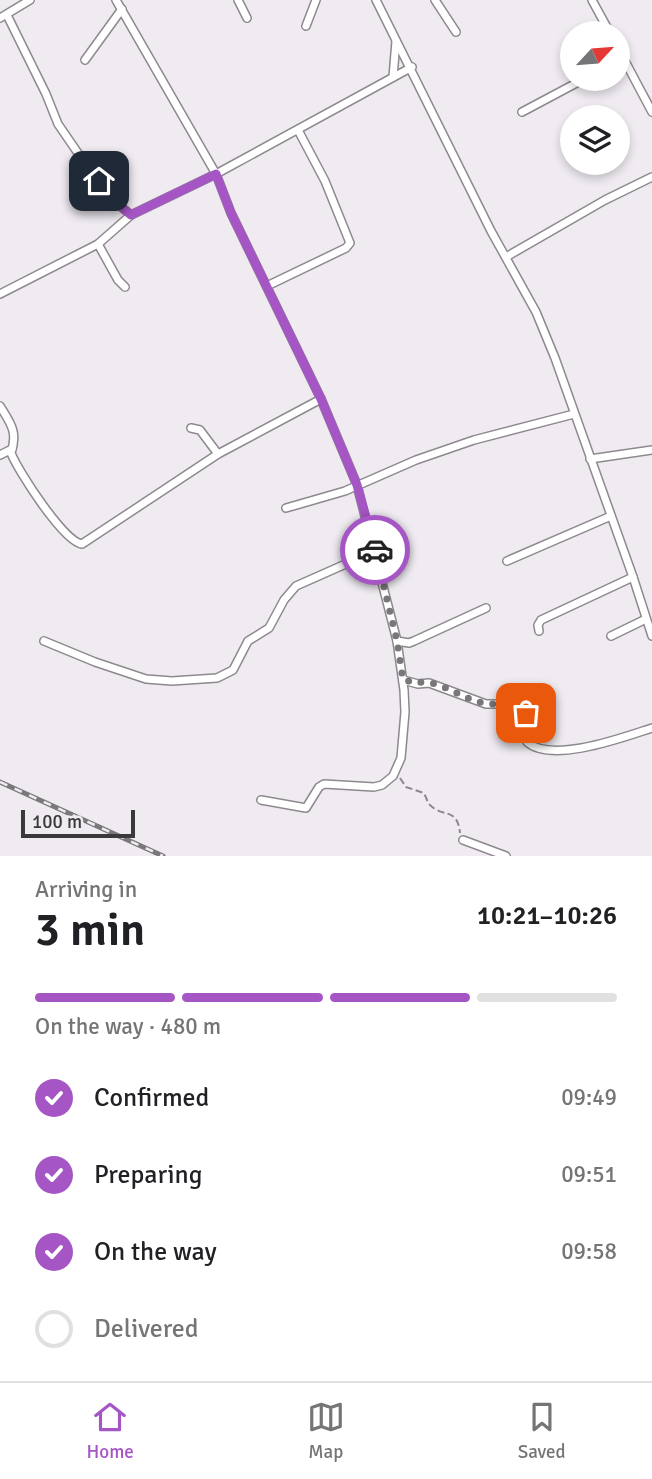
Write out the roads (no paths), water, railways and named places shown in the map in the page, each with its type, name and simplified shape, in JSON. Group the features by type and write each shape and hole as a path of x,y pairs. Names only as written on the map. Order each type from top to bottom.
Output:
{"street":[{"path":"30,0 4,16 46,94 58,124 106,194 131,215"},
{"path":"116,0 216,174 231,213 321,399 357,485 397,641 403,680 404,732 401,758 396,771 387,782 374,787 324,784 319,787 306,808 261,800"},
{"path":"238,0 247,18"},
{"path":"306,26 316,0"},
{"path":"376,0 412,67 491,231 536,312 634,577 652,636"},
{"path":"435,0 456,32"},
{"path":"592,0 603,21"},
{"path":"85,60 122,9"},
{"path":"393,77 396,61 395,37"},
{"path":"0,294 98,244 131,215 216,174 412,67"},
{"path":"630,76 652,112"},
{"path":"522,112 561,91"},
{"path":"267,286 346,248 350,243 325,181 298,130"},
{"path":"506,257 605,200 652,177"},
{"path":"98,244 124,287"},
{"path":"0,406 16,437 12,449 13,458 46,509 74,542 82,544 218,454 321,399"},
{"path":"286,508 357,485 416,460 474,440 574,414"},
{"path":"191,428 201,430 218,454"},
{"path":"0,455 12,449"},
{"path":"590,459 652,450"},
{"path":"507,561 611,516"},
{"path":"44,640 95,662 146,678 172,681 217,678 233,670 248,641 268,628 284,600 296,586 375,551"},
{"path":"539,631 541,620 634,577"},
{"path":"397,641 409,643 486,608"},
{"path":"611,636 646,619"},
{"path":"403,680 418,684 429,683 486,704 506,704 523,709 527,719 527,742 543,749 605,744 652,728"},
{"path":"463,840 506,856"}],"railway":[{"path":"0,782 163,856"}]}
